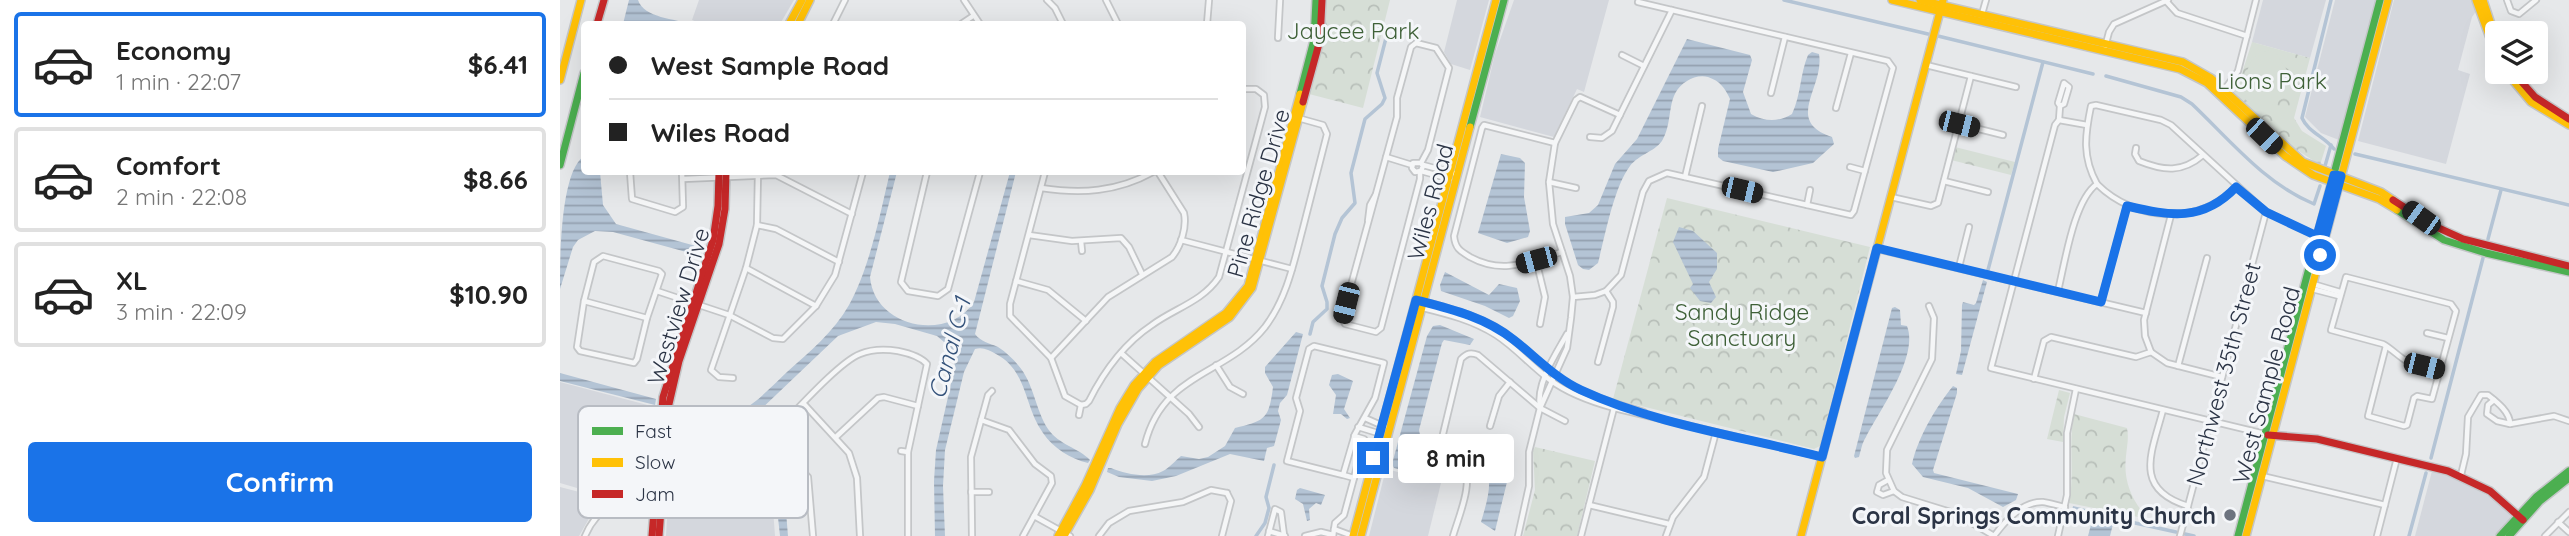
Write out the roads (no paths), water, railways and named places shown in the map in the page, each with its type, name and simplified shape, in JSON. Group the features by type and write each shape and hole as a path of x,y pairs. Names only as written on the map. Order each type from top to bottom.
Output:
{"main road":[{"path":"560,80 581,0"},
{"path":"598,21 604,0"},
{"path":"791,21 802,0"},
{"path":"800,21 810,0"},
{"name":"Pine Ridge Drive","path":"1297,117 1314,40 1316,0"},
{"name":"Pine Ridge Drive","path":"1064,534 1122,404 1168,352 1212,326 1231,310 1248,286 1259,260 1320,40 1322,0"},
{"name":"Wiles Road","path":"1453,177 1496,0"},
{"name":"Wiles Road","path":"1360,536 1385,431 1453,177 1504,0"},
{"path":"1892,0 1941,5 2105,47"},
{"path":"1920,0 2180,69 2223,92 2294,156 2397,209 2444,240 2486,253 2569,272"},
{"name":"West Sample Road","path":"2246,536 2317,236 2363,94 2361,88 2380,0"},
{"name":"West Sample Road","path":"2238,536 2312,286 2336,179 2366,67 2388,0"},
{"path":"2476,0 2482,6"},
{"path":"1801,536 1941,5"},
{"path":"560,165 581,84"},
{"path":"2515,84 2531,102 2569,125"},
{"path":"2524,84 2535,97 2569,118"},
{"name":"Westview Drive","path":"669,406 716,226 723,175"},
{"path":"2336,179 2381,192 2432,225 2463,239 2569,266"},
{"name":"Wiles Road","path":"1353,536 1385,431"},
{"path":"2269,435 2317,439 2461,475 2490,491 2521,518"},
{"path":"2500,536 2569,471"},
{"path":"2553,486 2569,478"},
{"name":"Westview Drive","path":"652,536 656,518"},
{"name":"Westview Drive","path":"659,518 659,536"},
{"path":"2509,536 2521,518"}],"street":[{"path":"835,21 845,0"},
{"path":"964,0 977,21"},
{"path":"1047,0 1062,21"},
{"path":"1106,0 1116,21"},
{"path":"1207,21 1209,0"},
{"path":"1278,38 1280,0"},
{"path":"1982,15 1986,0"},
{"path":"2223,92 2238,71 2256,0"},
{"path":"2507,0 2514,14 2519,14 2536,0"},
{"path":"2105,47 2114,24 2167,1 2177,13 2247,36"},
{"path":"1573,297 1606,291 1621,275 1643,192 1654,178 1667,173 1851,215 1893,68 1892,64 1851,53 1638,2"},
{"path":"1590,137 1607,136 1612,131 1672,10"},
{"path":"966,21 973,16"},
{"path":"1771,93 1785,37"},
{"path":"1416,43 1436,48 1449,68 1449,74 1379,331 1376,332 1343,322 1386,157 1397,117 1397,98 1411,47 1416,43"},
{"path":"1836,108 1851,53"},
{"path":"1622,55 1644,66"},
{"path":"1926,65 2016,87"},
{"path":"1891,197 1935,205 1944,181 1971,76"},
{"path":"1081,405 1089,401 1097,385 1121,353 1153,324 1190,304 1212,288 1219,277 1265,107 1264,94 1256,89 1246,89"},
{"path":"1518,536 1529,486 1529,452 1540,408 1567,348 1573,297 1570,276 1552,216 1549,182 1555,143 1580,97 1620,115"},
{"path":"1685,177 1702,106"},
{"path":"2236,187 2212,206 2185,214 2171,215 2127,206 2113,199 2097,184 2087,162 2085,139 2091,106 2161,120 2181,132 2236,187 2266,212 2317,236"},
{"path":"2060,107 2059,120 2055,125 1990,368 2269,435"},
{"path":"1145,444 1149,427 1170,397 1189,380 1251,342 1277,310 1292,269 1328,134 1322,125 1297,117"},
{"path":"2059,120 2087,125"},
{"path":"1959,124 2003,135"},
{"path":"1555,143 1484,125 1454,230 1455,243 1460,251 1495,267 1507,267 1562,252"},
{"path":"2136,148 2135,154 2140,161 2167,168 2184,168 2203,155"},
{"path":"1386,157 1412,165"},
{"path":"1412,165 1416,161 1423,168 1453,177"},
{"path":"1412,165 1413,171 1423,168"},
{"path":"1850,167 1865,171"},
{"path":"630,175 632,199 675,212 683,208 682,175"},
{"path":"683,179 715,175"},
{"path":"733,378 719,377 711,370 746,268 757,225 758,175"},
{"path":"766,175 782,177 852,214"},
{"path":"657,291 729,315 779,340 783,339 816,306 830,286 862,175"},
{"path":"925,175 901,282 908,291 931,296 944,294 948,289 979,175"},
{"path":"1044,175 1010,304 1010,316 1051,358 1065,396 1081,405"},
{"path":"1041,188 1064,191 1102,190 1148,175"},
{"path":"1051,358 1108,297 1172,257 1181,240 1184,213 1157,175"},
{"path":"1944,181 1988,192"},
{"path":"1549,182 1576,188"},
{"path":"2057,291 2081,203 2090,189 2097,184"},
{"path":"1807,205 1810,190"},
{"path":"2101,302 2127,206"},
{"name":"Northwest 35th Street","path":"2180,536 2266,212"},
{"path":"2171,215 2146,313 2145,336 2151,352 2160,359 2222,377"},
{"path":"757,225 776,229 839,262"},
{"path":"1959,267 1969,227"},
{"path":"1029,235 1081,241 1121,238 1129,247 1142,274"},
{"path":"1181,240 1292,269"},
{"path":"1081,241 1082,251"},
{"path":"1877,248 2146,313"},
{"path":"603,256 659,271 662,274 657,291 634,363 580,351 577,347 584,301 597,258 603,256"},
{"path":"2178,366 2207,258"},
{"path":"1536,260 1545,297 1540,324"},
{"path":"746,268 816,306"},
{"path":"2386,346 2368,416 2404,426 2407,425 2414,398 2417,396 2432,400 2456,311 2454,307 2349,277 2343,279 2331,330 2386,346 2408,362 2440,370"},
{"path":"1016,281 1048,290 1086,321"},
{"path":"2312,286 2339,294"},
{"path":"1598,362 1613,307 1606,291"},
{"path":"584,301 647,318"},
{"path":"1419,304 1473,316 1492,325 1554,374 1578,389 1615,406"},
{"path":"1419,304 1485,328 1507,342 1551,381 1575,395 1822,457"},
{"path":"1929,306 1934,318 1932,359 1887,450 1886,473 1894,491 1913,503 1965,518 1994,536 2012,516 2035,503 2044,502 2065,507"},
{"path":"1540,408 1539,401 1548,370 1569,330"},
{"path":"2427,332 2448,338"},
{"path":"2034,379 2047,338 2051,337 2136,356 2151,352"},
{"path":"1343,475 1354,436 1375,398 1384,363 1311,347 1296,398 1300,411 1287,461 1354,478"},
{"path":"804,404 858,354 896,351 928,364 908,452 908,536"},
{"path":"1121,353 1199,427"},
{"path":"1453,536 1467,484 1466,473 1464,463 1444,439 1443,429 1461,359 1469,354 1478,355 1540,408 1564,421"},
{"path":"1216,365 1230,387 1243,394"},
{"path":"1490,426 1499,396 1510,382"},
{"path":"2058,536 2068,479 2067,433 2076,389"},
{"path":"972,536 971,457 988,395 992,391"},
{"path":"2461,475 2465,465 2468,417 2481,395 2488,395 2494,400 2510,418 2510,424"},
{"path":"836,437 878,398 884,397 918,406"},
{"path":"2494,400 2488,405 2487,414 2497,421 2510,424 2554,416 2569,421"},
{"path":"1079,415 1081,405"},
{"path":"1581,536 1615,406"},
{"path":"808,408 849,453 855,466 860,536"},
{"path":"2163,410 2151,460 2151,475 2165,497 2188,506"},
{"path":"1365,418 1385,431"},
{"path":"981,420 1009,430 1035,464 1048,473 1052,480 1023,536"},
{"path":"1369,431 1367,426 1371,422"},
{"path":"1358,427 1369,431 1385,431"},
{"path":"1666,536 1669,524 1704,477 1716,432"},
{"path":"1336,533 1337,522 1344,515 1364,439 1354,436"},
{"path":"901,452 908,452"},
{"path":"2377,536 2397,458"},
{"path":"2262,476 2385,505"},
{"path":"808,477 813,536"},
{"path":"1888,480 1879,485 1877,492 1883,495 1894,491"},
{"path":"1227,493 1230,487"},
{"path":"1099,536 1117,516 1139,509 1183,502 1211,490 1227,493"},
{"path":"971,492 989,492"},
{"path":"1222,536 1231,501 1227,493"},
{"path":"1589,505 1669,524"},
{"path":"1275,509 1279,511 1285,536 1269,534 1275,509"},
{"path":"2545,536 2569,512"},
{"path":"1034,516 1064,534"},
{"path":"584,536 595,518"},
{"path":"2558,522 2569,533"},
{"path":"1305,536 1321,532 1353,536"}],"water":[{"path":"629,0 638,0 647,11 678,21 624,21"},
{"path":"1687,39 1750,55 1752,60 1743,92 1751,114 1767,120 1777,120 1792,114 1808,55 1812,52 1819,54 1817,79 1808,112 1810,122 1818,130 1832,137 1834,144 1813,163 1773,172 1723,161 1718,157 1718,149 1730,99 1722,85 1705,76 1694,77 1680,86 1676,93 1663,139 1634,162 1624,175 1598,263 1589,270 1583,269 1578,265 1565,217 1589,213 1598,205 1615,164 1637,139"},
{"path":"1501,154 1520,158 1525,163 1524,197 1530,231 1528,237 1507,243 1478,233"},
{"path":"581,159 581,175 600,175 603,205 616,224 703,248 701,256 613,232 595,231 578,240 573,247 560,289 563,218 570,179"},
{"path":"889,175 896,175 870,277 875,294 884,308 913,324 947,322 962,315 974,302 1009,175 1015,175 975,334 1014,360 1028,380 1048,429 1058,439 1090,460 1088,463 1063,452 1043,433 1020,380 1006,361 983,349 975,349 964,372 945,450 945,536 935,536 936,450 955,366 951,348 937,336 895,324 876,322 838,336 764,406 748,406 829,333 843,315 863,274"},
{"path":"1679,227 1693,231 1717,253 1717,269 1709,282 1716,297 1711,303 1700,301 1690,288 1693,284 1673,242"},
{"path":"1445,272 1489,295 1499,284 1517,288 1520,301 1513,316 1509,318 1485,306 1441,291 1440,285"},
{"path":"1983,280 1987,282 1962,375 1956,374 1961,351 1962,305 1963,302 1974,305 1976,303"},
{"path":"1892,308 1900,310 1901,325 1907,326 1908,352 1896,383 1865,439 1859,457 1855,458"},
{"path":"1440,325 1474,339 1470,345 1444,340 1442,343 1419,430 1425,458 1442,480 1394,468 1392,464 1427,336 1433,326"},
{"path":"1296,332 1303,334 1287,395 1280,403 1278,411 1281,420 1274,446 1267,448 1264,461 1230,454 1176,476 1152,481 1119,477 1107,472 1108,468 1111,468 1137,475 1151,475 1168,468 1181,456 1199,459 1208,457 1225,446 1235,428 1264,417 1270,406 1273,387 1265,373 1265,367"},
{"path":"560,373 656,399 655,405 560,381"},
{"path":"1338,374 1353,381 1344,409 1350,418 1347,419 1341,414 1333,414 1336,395 1329,385 1332,375"},
{"path":"1953,386 1957,388 1957,393 1934,473 2018,494 2016,500 2003,507 1968,488 1923,477 1912,464 1928,423"},
{"path":"1501,453 1507,457 1507,482 1495,531 1481,522 1489,488 1484,454"},
{"path":"1300,488 1325,495 1321,505 1316,503 1309,509 1310,520 1307,521 1303,504 1295,499"},
{"path":"2073,506 2115,516 2110,536 2088,536 2093,517 2072,511"},
{"path":"778,518 787,518 788,536 780,536"}],"waterway":[{"path":"1784,0 1928,34"},
{"path":"2331,0 2302,118 2308,127 2334,149"},
{"path":"1938,36 2093,74"},
{"path":"1310,334 1313,322 1327,309 1322,286 1335,234 1342,218 1355,203 1351,173 1365,119 1385,98 1377,73 1386,38"},
{"path":"1988,270 2043,62"},
{"path":"2106,76 2181,97 2192,104 2264,173 2296,195 2314,204 2320,186"},
{"path":"2325,166 2331,145"},
{"path":"2355,154 2569,205"},
{"path":"2488,239 2501,190"},
{"path":"2431,458 2483,258"},
{"path":"1256,536 1265,523 1269,508 1266,497 1274,465"},
{"path":"2409,536 2426,473"},
{"path":"2126,521 2176,532"},
{"path":"2185,534 2194,536"}],"place":[{"name":"Coral Springs Community Church","path":"2230,515"}],"park label":[{"name":"Jaycee Park","path":"1353,30"},
{"name":"Lions Park","path":"2272,80"},
{"name":"Sandy Ridge Sanctuary","path":"1742,324"}],"water label":[{"name":"Canal C-1","path":"949,348"}]}
